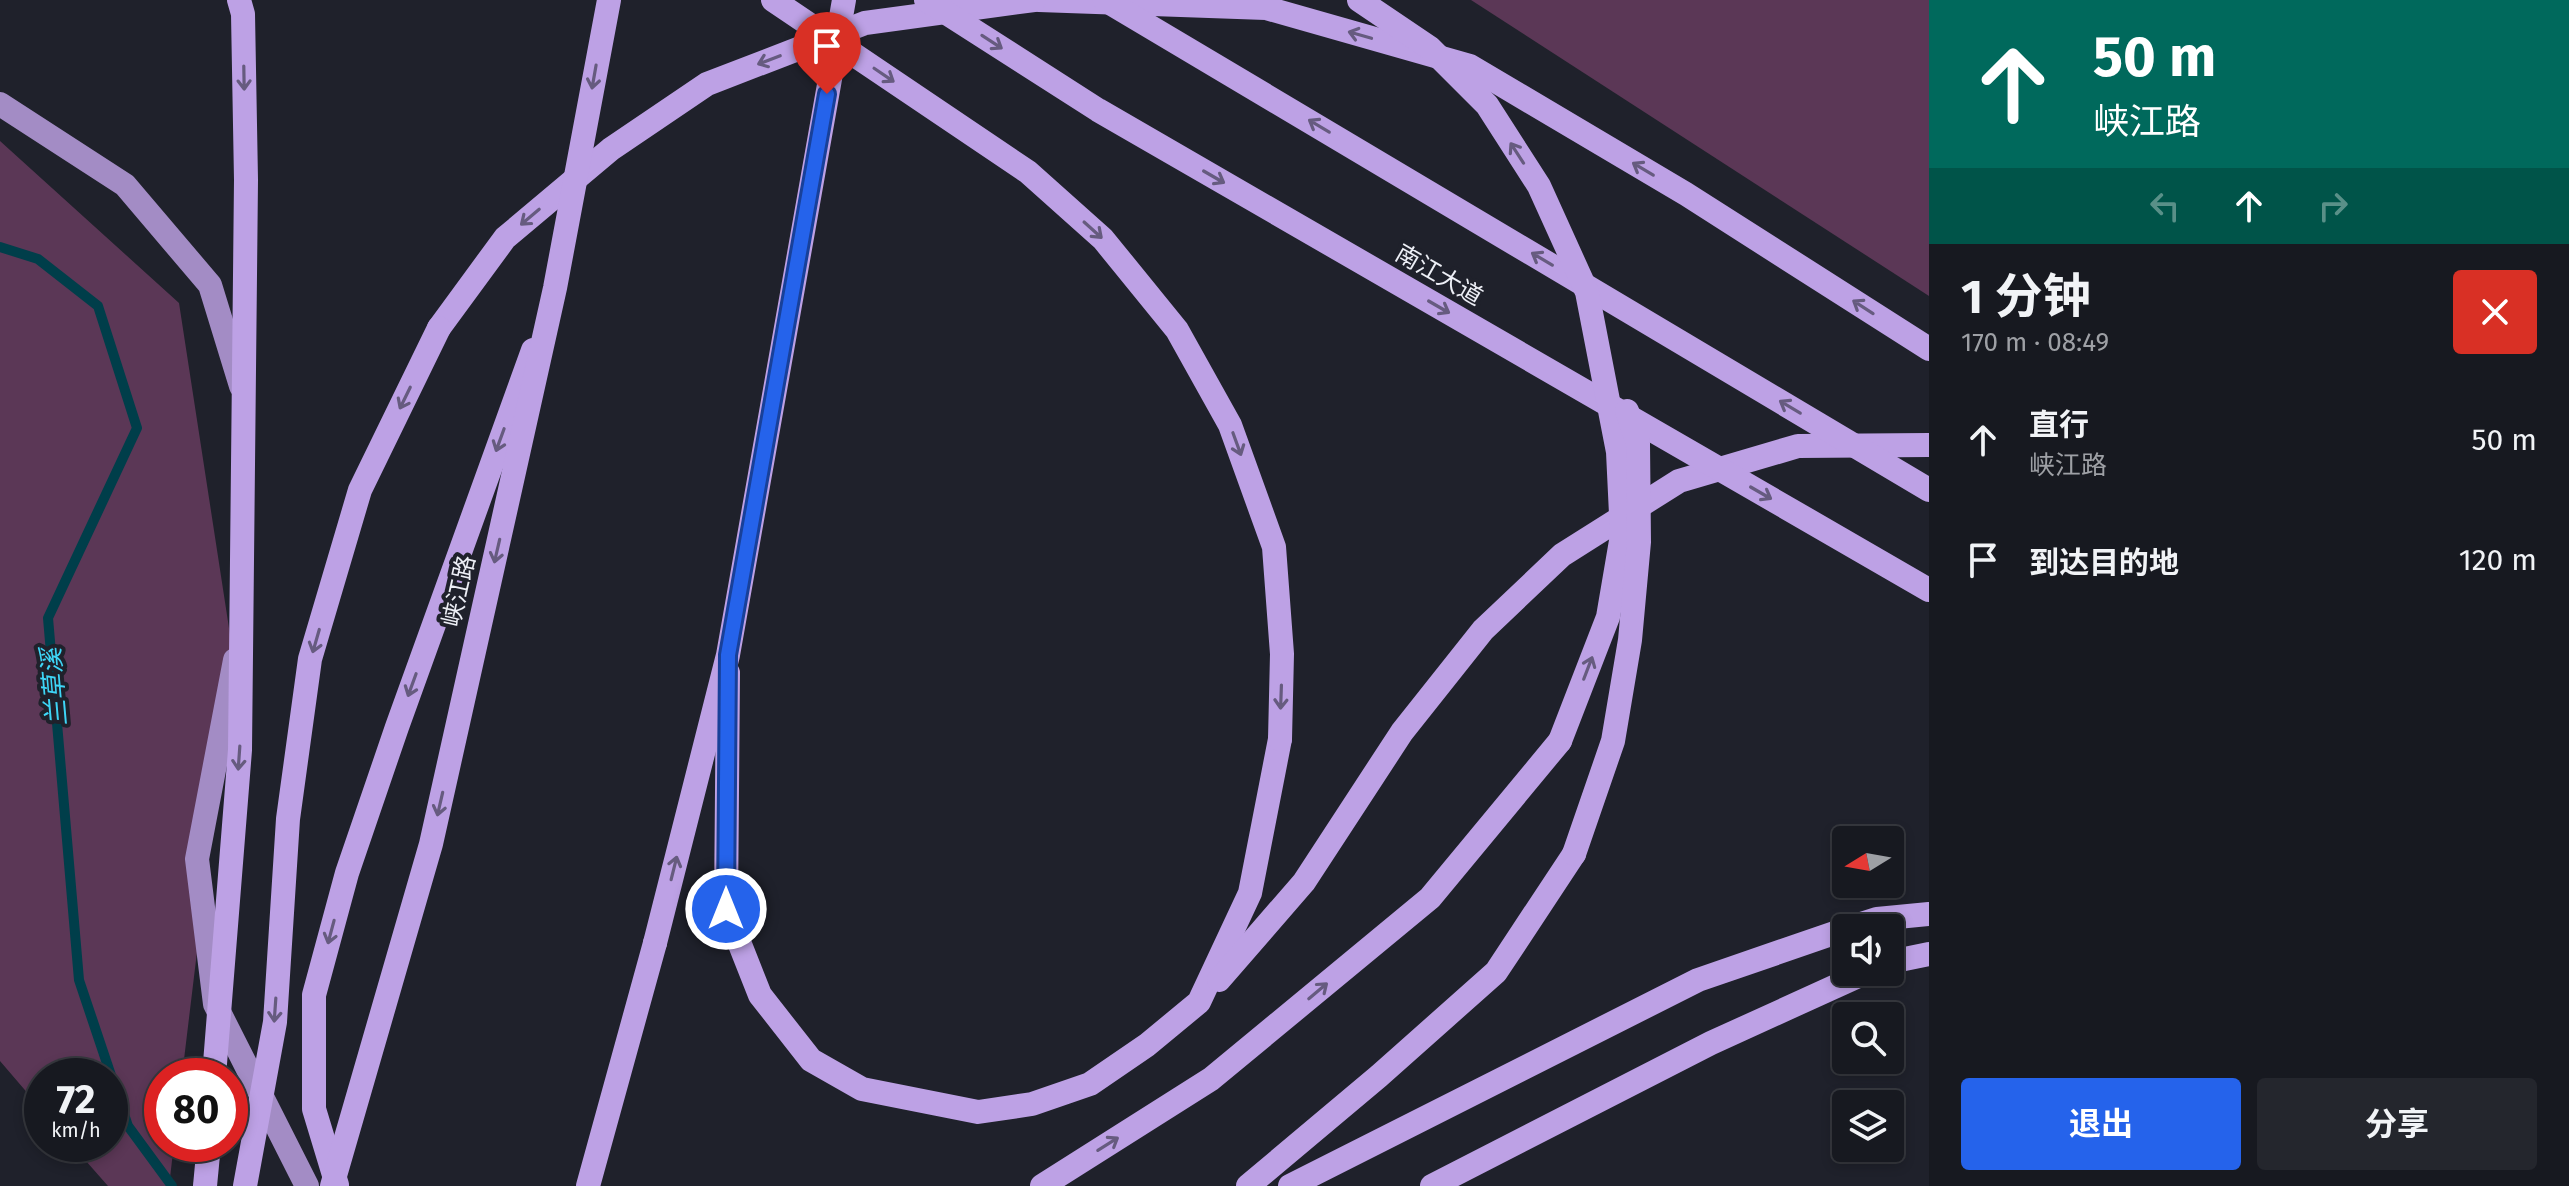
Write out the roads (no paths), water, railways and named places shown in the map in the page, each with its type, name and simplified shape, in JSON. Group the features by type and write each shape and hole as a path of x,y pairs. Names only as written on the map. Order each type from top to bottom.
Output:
{"highway":[{"path":"215,1058 240,750 246,180 243,14 239,0"},
{"name":"峡江路","path":"335,1186 431,844 555,288 609,0"},
{"path":"773,0 1028,172 1103,239 1177,330 1230,425 1274,547 1282,654 1280,739 1250,893 1199,1002"},
{"path":"588,1186 655,943 728,655 844,0"},
{"name":"南江大道","path":"926,0 1098,110 1929,590"},
{"path":"245,1186 275,1022 288,819 310,659 360,490 439,328 505,238 611,149 707,84 865,23 1037,0 1266,8 1470,66 1686,194 1929,349"},
{"path":"1105,0 1929,490"},
{"path":"1248,1186 1496,972 1574,854 1613,741 1630,640 1639,542 1638,443 1587,292 1539,186 1487,105 1430,48 1359,0"},
{"path":"335,1186 314,1109 314,995 357,844 555,288"},
{"path":"1042,1186 1211,1079 1430,898 1560,741 1608,617 1622,535 1618,452 1587,292"},
{"path":"728,655 726,909 760,995 811,1060 862,1089 978,1112 1032,1104 1090,1084 1147,1045 1199,1002 1304,882 1402,732 1483,630 1562,555 1679,481 1798,446 1929,445"},
{"path":"1904,916 1929,914"},
{"path":"1290,1186 1698,980 1832,934"},
{"path":"1904,959 1929,954"},
{"path":"1432,1186 1711,1043 1836,986"},
{"path":"205,1186 207,1162"}],"main road":[{"path":"0,104 125,185 210,285 250,416 245,605 197,859 215,1004 307,1186"}],"waterway":[{"name":"兰草溪","path":"0,247 38,259 98,306 137,428 48,618 79,980 128,1126 172,1186"}]}
